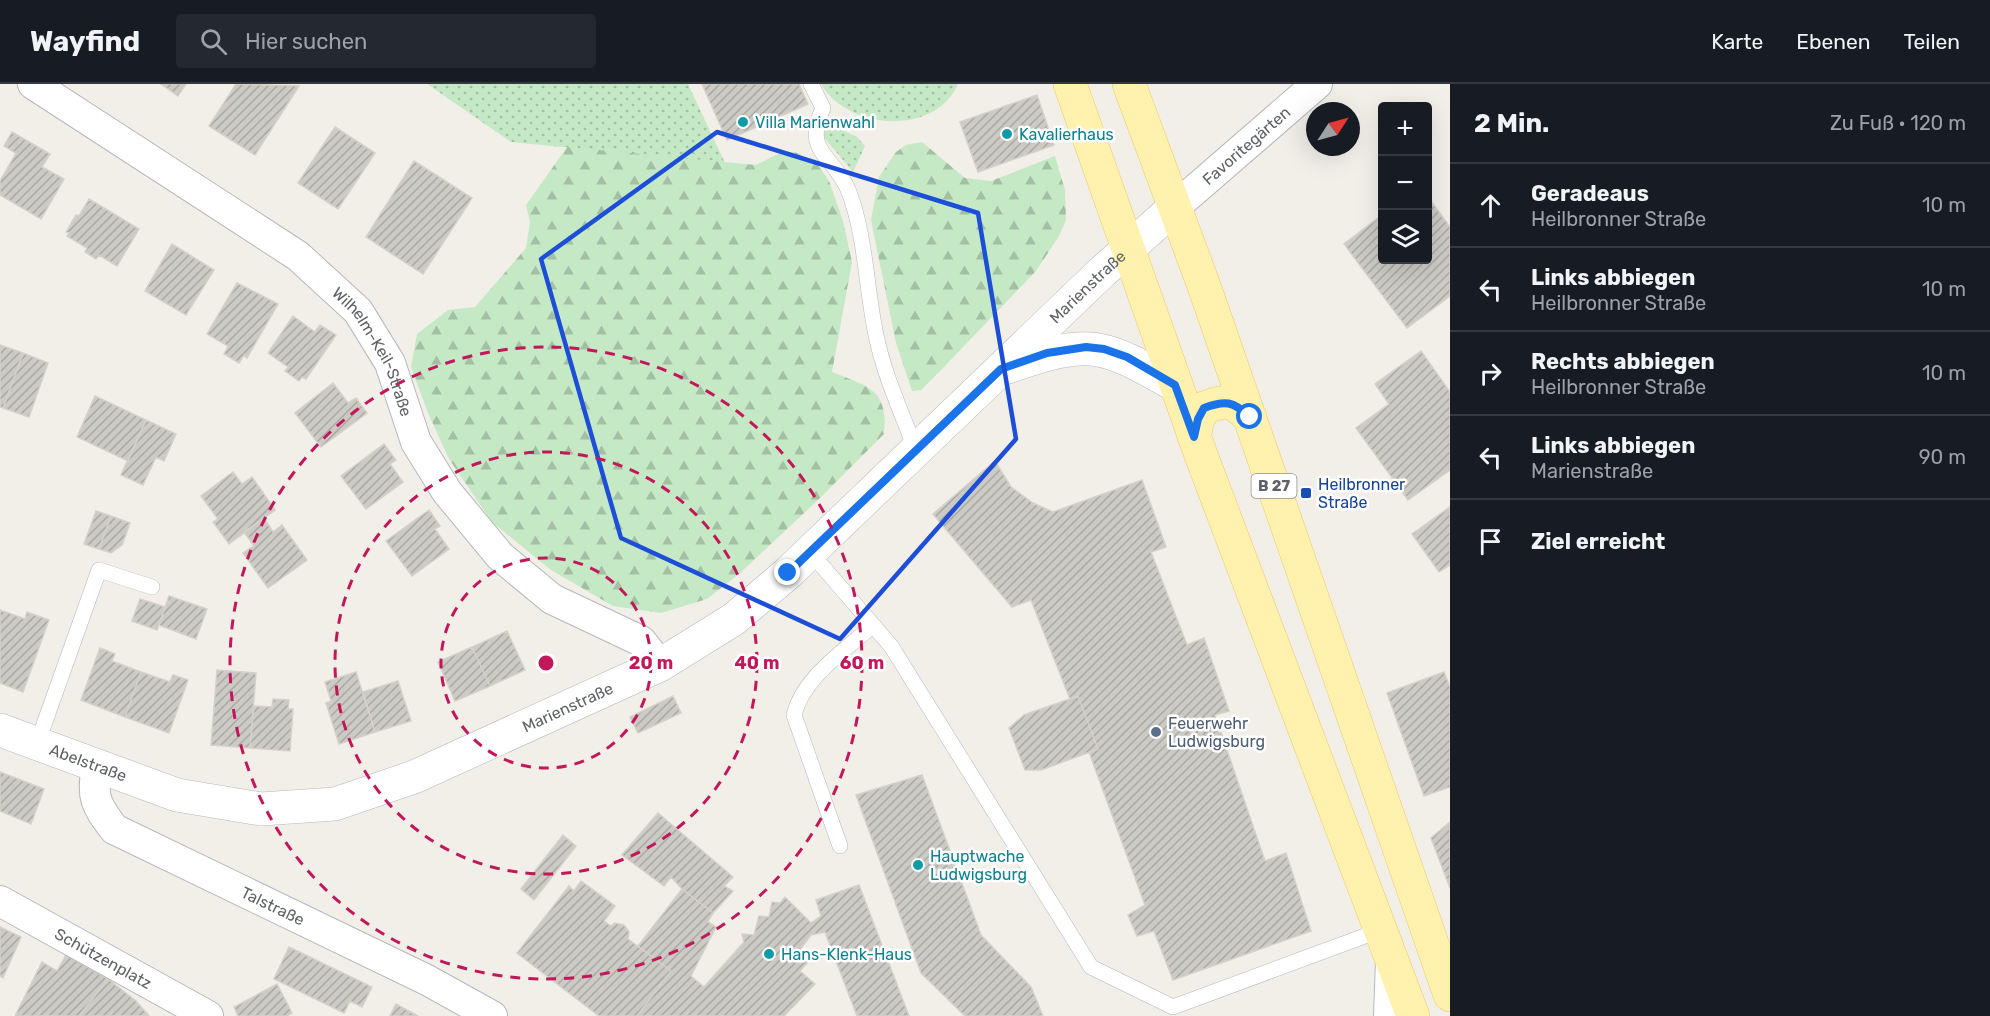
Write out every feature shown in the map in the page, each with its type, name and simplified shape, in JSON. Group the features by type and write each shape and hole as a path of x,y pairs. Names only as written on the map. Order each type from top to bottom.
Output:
{"main road":[{"path":"1070,84 1194,437 1413,1016"},
{"name":"B 27","path":"1129,84 1250,417 1450,995"},
{"path":"1194,437 1198,419 1204,408 1223,401 1236,404 1250,417"}],"street":[{"name":"Wilhelm-Keil-Straße","path":"33,84 298,256 358,311 390,363 416,442 447,492 500,556 552,598 640,641 660,665"},
{"name":"Favoritegärten","path":"1175,207 1317,84"},
{"name":"Marienstraße","path":"177,795 261,809 335,804 414,777 660,665 734,619 810,552 1127,249 1175,207"},
{"name":"Marienstraße","path":"1001,369 1047,353 1086,347 1104,349 1127,357 1175,385"},
{"name":"Abelstraße","path":"0,730 177,795"},
{"name":"Talstraße","path":"97,767 92,789 98,807 114,829 427,980 492,1016"},
{"name":"Schützenplatz","path":"0,901 208,1015"},
{"path":"1386,945 1389,1016"}],"lane":[{"path":"811,84 823,108 814,128 816,142 847,186 858,217 876,337 915,451"},
{"path":"810,552 891,646 1091,967 1173,1007 1386,945"},
{"path":"37,744 99,570 152,587"},
{"path":"840,846 794,715 798,699 810,683 873,625"}],"highlighted area":[{"path":"717,132 978,213 1016,439 840,639 621,538 541,259"}],"green space":[{"path":"427,84 688,84 725,163 511,142"},
{"path":"821,84 958,84 947,101 931,113 912,119 891,121 870,118 851,111 834,100"},
{"path":"834,126 857,137 865,146 853,172 823,136 825,129"},
{"path":"922,142 965,178 991,181 1055,156 1065,190 1066,220 1059,236 1036,271 921,390 912,391 896,343 871,220 879,177 896,152 906,145"},
{"path":"567,147 756,165 778,154 795,152 816,162 829,181 843,221 852,262 832,372 856,381 873,391 883,407 884,434 739,574 707,599 661,613 613,606 551,570 492,522 449,459 428,413 411,367 417,334 448,310 475,307 526,248 530,222 526,205"}],"building":[{"path":"161,84 186,84 178,96"},
{"path":"236,84 299,86 255,155 209,126"},
{"name":"Villa Marienwahl","path":"702,84 799,84 808,104 727,140"},
{"name":"Kavalierhaus","path":"1037,95 1054,145 978,172 960,122"},
{"path":"335,127 375,153 338,209 298,183"},
{"path":"12,132 50,154 42,167 64,179 41,219 0,195 0,181 16,153 4,146"},
{"path":"414,161 472,198 423,274 366,237"},
{"path":"89,199 139,229 117,266 99,255 96,259 85,252 87,248 67,236 69,233 66,232 76,215 79,216"},
{"path":"1432,202 1450,227 1450,296 1407,328 1344,244 1378,218 1378,264 1432,264"},
{"path":"172,244 214,270 186,315 145,291"},
{"path":"237,283 278,304 247,358 244,355 239,363 224,354 228,346 207,334"},
{"path":"293,316 315,332 320,325 336,335 306,379 302,377 299,381 285,371 288,367 268,353"},
{"path":"0,345 23,353 3,408 0,407"},
{"path":"1421,351 1450,392 1450,470 1408,500 1356,428 1389,404 1375,384"},
{"path":"23,353 48,363 29,417 3,408"},
{"path":"333,383 348,403 356,398 367,413 321,447 295,413"},
{"path":"95,396 146,420 128,461 77,437"},
{"path":"146,420 176,434 164,461 156,457 143,485 121,475"},
{"path":"384,444 396,460 390,464 403,482 366,509 341,476"},
{"name":"Feuerwehr Ludwigsburg","path":"995,461 1011,487 1033,503 1053,512 1142,480 1166,547 1151,552 1187,645 1204,638 1229,711 1215,715 1265,861 1286,853 1311,931 1173,980 1154,931 1137,936 1128,915 1145,905 1089,752 1098,749 1078,696 1070,699 1031,600 1012,607 933,514"},
{"path":"233,472 242,484 252,477 275,510 229,544 213,522 218,519 201,496"},
{"path":"1450,507 1450,565 1439,572 1412,534"},
{"path":"429,510 440,526 435,529 449,549 412,576 386,541"},
{"path":"96,511 111,516 99,549 84,544"},
{"path":"111,516 130,523 122,545 111,553 99,549"},
{"path":"264,518 273,532 282,525 307,560 268,588 243,553 254,546 244,532"},
{"path":"169,596 207,609 196,639 159,625"},
{"path":"140,599 165,607 157,630 132,621"},
{"path":"0,610 25,619 27,612 49,620 23,692 0,683"},
{"path":"507,631 525,670 490,686 472,647"},
{"path":"472,647 490,686 455,701 438,662"},
{"path":"100,648 115,654 112,661 141,672 125,717 81,700"},
{"path":"217,670 256,673 250,748 211,745"},
{"path":"141,672 170,682 173,675 188,680 169,733 125,717"},
{"path":"356,672 375,732 339,744 326,703 331,701 325,682"},
{"path":"1444,672 1450,687 1450,787 1424,796 1387,693"},
{"path":"398,681 411,721 375,732 363,692"},
{"path":"673,696 681,713 638,733 630,717"},
{"path":"1078,696 1098,749 1041,770 1025,770 1009,728 1024,715"},
{"path":"273,699 289,700 288,709 293,709 290,751 250,748 254,706 272,707"},
{"path":"0,772 44,789 31,824 0,811"},
{"name":"Hauptwache Ludwigsburg","path":"922,775 981,935 1031,987 1043,1016 965,1016 921,973 856,795"},
{"path":"658,813 733,877 724,886 733,891 713,913 682,889 671,877 664,886 622,855"},
{"path":"1450,822 1450,888 1431,838"},
{"path":"563,835 576,846 534,900 521,889"},
{"path":"581,881 615,906 604,921 611,926 615,923 624,925 629,932 628,939 671,971 637,1016 599,1016 517,953 569,886 574,891"},
{"name":"Hans-Klenk-Haus","path":"859,885 909,1016 857,1016 825,932 811,935 801,948 810,960 800,971 815,984 784,1016 637,1016 671,971 638,946 682,889 713,913 708,922 716,927 691,976 704,987 744,942 742,934 754,935 759,916 769,917 772,902 780,903 785,897 811,923 821,916 816,900"},
{"path":"0,927 21,937 3,978 0,976"},
{"path":"289,947 372,987 362,1007 350,1001 344,1013 274,979"},
{"path":"66,955 108,979 79,1016 15,1016 42,962 57,971"},
{"path":"108,979 136,1001 149,1016 79,1016"},
{"path":"277,984 292,1013 287,1016 238,1016 234,1007"},
{"path":"396,1004 418,1016 390,1016"}],"place":[{"name":"Villa Marienwahl","path":"743,122"},
{"name":"Kavalierhaus","path":"1007,134"},
{"name":"Heilbronner Straße","path":"1306,493"},
{"name":"Feuerwehr Ludwigsburg","path":"1156,732"},
{"name":"Hauptwache Ludwigsburg","path":"918,865"},
{"name":"Hans-Klenk-Haus","path":"769,954"}],"route":[{"path":"788,573 1001,369 1047,353 1086,347 1104,349 1127,357 1175,385 1194,437 1198,419 1204,408 1223,401 1236,404 1250,417"}]}
